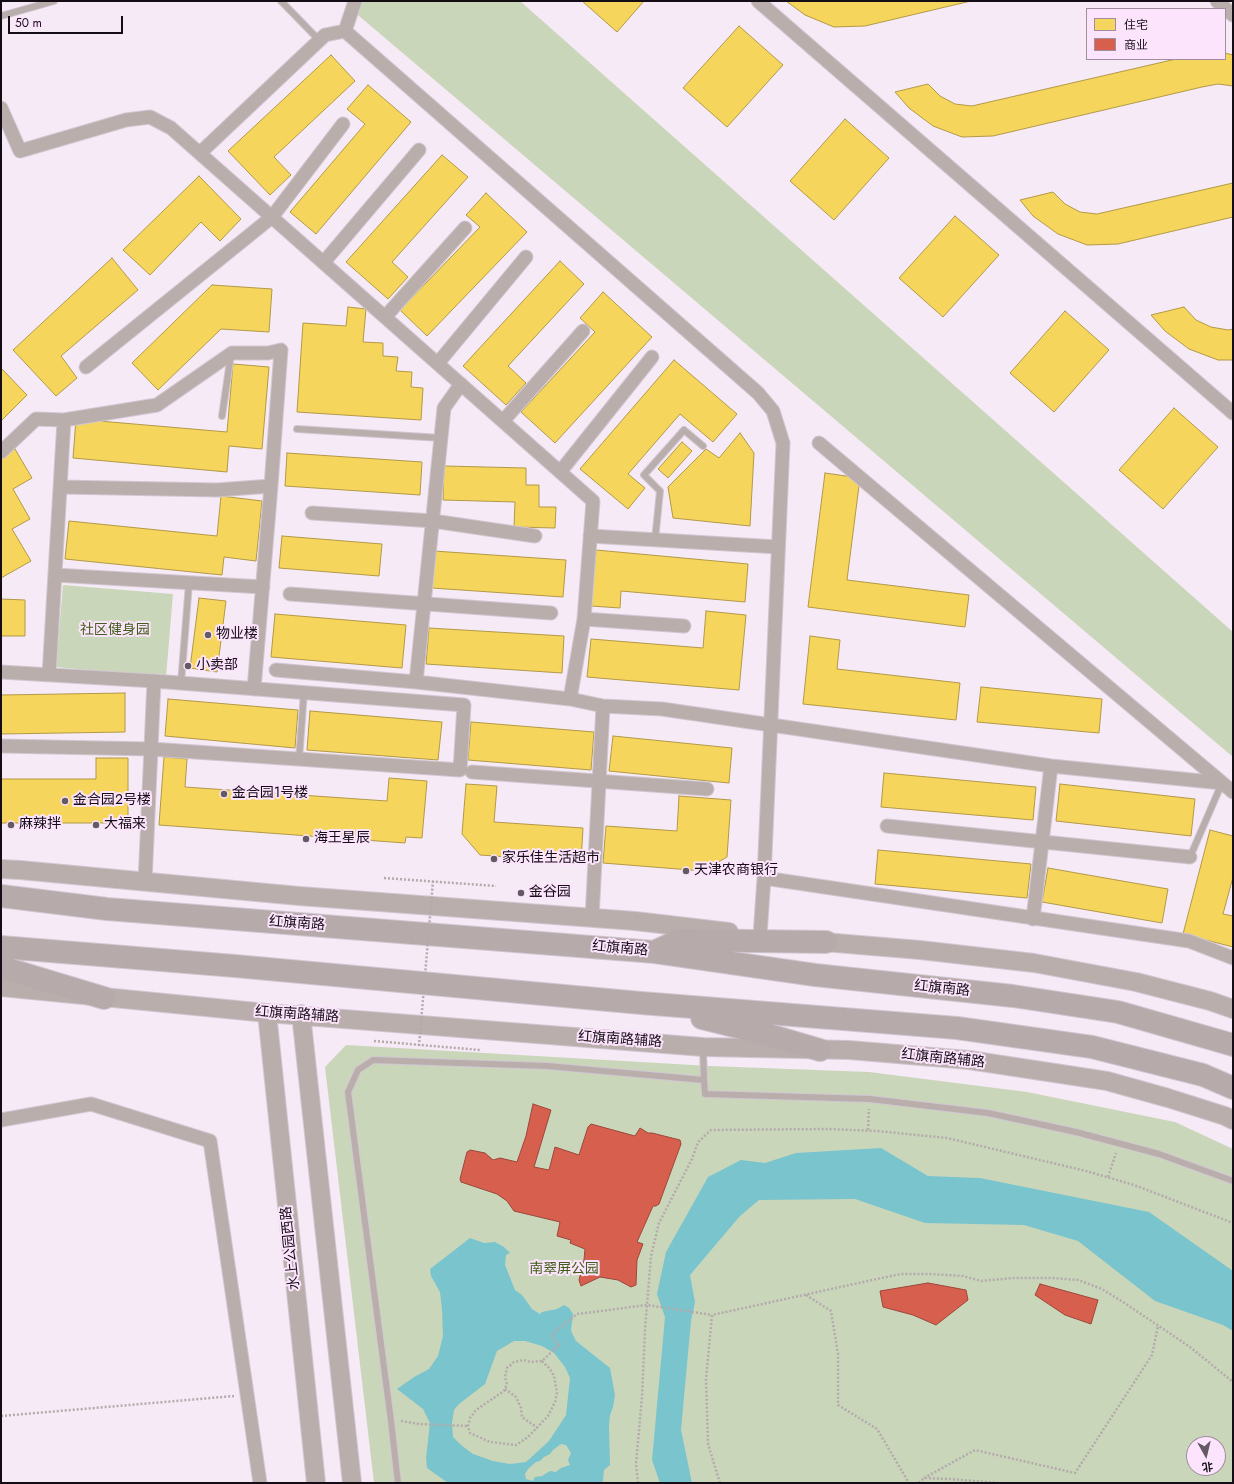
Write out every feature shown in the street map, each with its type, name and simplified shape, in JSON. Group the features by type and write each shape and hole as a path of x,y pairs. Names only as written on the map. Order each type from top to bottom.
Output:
{"highway":[{"name":"红旗南路","path":"1,896 108,909 654,952 815,975 1013,996 1118,1012 1233,1045"},
{"path":"654,952 680,940 826,942"},
{"path":"1,947 227,965 641,1003 957,1028 1092,1047 1203,1075 1233,1088"},
{"path":"1,967 104,998"},
{"path":"641,1003 762,1033 820,1050"}],"main road":[{"path":"1,870 20,870 315,897 635,921 760,936 920,950 1034,963 1136,982 1210,1001 1233,1009"},
{"name":"红旗南路辅路","path":"1,987 267,1013 301,1014 488,1031 704,1047 849,1050 969,1060 1107,1081 1168,1098 1225,1116 1233,1120"},
{"name":"水上公园西路","path":"267,1013 316,1483"},
{"path":"301,1014 352,1483"}],"street":[{"path":"344,31 355,1"},
{"path":"758,1 1233,413"},
{"path":"1217,1 1226,8"},
{"path":"200,153 324,34 344,31 758,393 773,411 782,443 771,726 760,936"},
{"path":"1,108 20,151 126,120 150,117 171,128 593,501 584,619 570,700"},
{"path":"86,367 272,217 343,124"},
{"path":"324,262 419,150"},
{"path":"385,317 465,228"},
{"path":"438,363 526,257"},
{"path":"503,421 583,331"},
{"path":"1,452 36,419 64,420 157,405 232,353 268,353 281,350 254,689"},
{"path":"560,472 652,358"},
{"path":"416,682 444,408 461,384"},
{"path":"49,675 64,420"},
{"path":"819,443 1233,792"},
{"path":"60,487 217,490 271,486"},
{"path":"312,513 433,521 535,536"},
{"path":"590,536 778,547"},
{"path":"55,575 263,587"},
{"path":"290,594 551,613"},
{"path":"584,619 684,626"},
{"path":"276,670 416,682 570,700 603,706 662,709 1051,766 1222,783"},
{"path":"1,672 154,681 464,705 460,770 151,749 1,746"},
{"path":"145,882 154,681"},
{"path":"592,918 603,706"},
{"path":"1033,919 1051,766"},
{"path":"472,772 707,789"},
{"path":"887,826 1190,857"},
{"path":"764,878 1189,941 1233,958"},
{"path":"1,1120 91,1104 210,1141 260,1483"}],"lane":[{"path":"1,16 54,1"},
{"path":"282,1 319,40"},
{"path":"222,416 232,353"},
{"path":"297,429 441,438"},
{"path":"655,540 660,492 644,475 684,430 703,446"},
{"path":"181,683 189,583"},
{"path":"299,759 304,692"},
{"path":"1190,857 1222,783"},
{"path":"704,1047 704,1080 706,1094 870,1099 988,1113 1076,1132 1159,1154 1233,1181"},
{"path":"398,1483 348,1092 358,1070 373,1060 547,1066 704,1080"}],"path":[{"path":"384,878 496,886"},
{"path":"419,1046 433,881"},
{"path":"374,1041 480,1050"},
{"path":"868,1130 870,1099"},
{"path":"638,1483 636,1464 651,1256 659,1223 692,1159 698,1142 711,1130 868,1130 947,1138 1134,1184 1233,1223"},
{"path":"1108,1177 1119,1143"},
{"path":"542,1361 550,1369 554,1376 557,1393 552,1409 538,1428 528,1438 516,1444 490,1442 478,1438 470,1433 468,1426 470,1418 476,1410 498,1396 505,1389 507,1384 505,1377 507,1368 514,1362 524,1360 530,1362 542,1361 559,1346 551,1335 577,1314 647,1305 712,1315 901,1274 963,1276 981,1281 1013,1278 1078,1280 1102,1289 1190,1347 1233,1382"},
{"path":"806,1295 831,1311 838,1354 838,1405 877,1429 909,1483"},
{"path":"712,1315 706,1379 708,1444 720,1483"},
{"path":"919,1483 924,1478 975,1450 1075,1474 1152,1355 1158,1326"},
{"path":"505,1389 516,1397 521,1408 522,1418 538,1428"},
{"path":"1,1416 247,1395"},
{"path":"391,1421 404,1420 419,1424 468,1426"},
{"path":"924,1478 998,1483"}],"green space":[{"path":"359,1 520,1 1233,632 1233,757 352,10"},
{"name":"社区健身园","path":"63,585 173,594 166,677 56,667"},
{"name":"南翠屏公园","path":"346,1045 710,1066 869,1072 1027,1092 1175,1122 1233,1149 1233,1483 374,1483 325,1067"}],"water":[{"path":"881,1148 928,1176 980,1178 1149,1212 1233,1271 1233,1331 1223,1325 1155,1301 1078,1241 1024,1225 925,1223 855,1199 759,1200 740,1216 690,1275 695,1302 691,1321 681,1430 692,1483 660,1483 652,1460 665,1317 657,1294 666,1252 708,1177 741,1160 765,1163 796,1153"},
{"path":"470,1238 484,1243 495,1242 504,1247 510,1253 506,1255 505,1265 515,1290 522,1295 532,1309 540,1314 542,1312 557,1309 564,1305 569,1308 573,1314 571,1331 576,1341 610,1368 615,1395 609,1426 610,1465 604,1470 603,1481 600,1483 448,1483 427,1468 426,1458 430,1423 423,1409 397,1389 429,1369 438,1356 443,1336 442,1309 440,1292 431,1276 430,1269","holes":["514,1341 525,1341 542,1346 554,1353 565,1367 570,1378 566,1415 549,1441 526,1462 510,1464 493,1461 473,1454 453,1437 452,1423 454,1410 459,1404 485,1384 497,1351","561,1444 566,1445 571,1453 568,1460 570,1465 561,1468 556,1472 550,1471 542,1476 535,1477 533,1481 526,1479 525,1474 528,1469 536,1462 550,1454"]}],"building: 住宅":[{"path":"582,1 644,1 617,32"},
{"path":"786,1 971,1 865,26 834,27 805,15"},
{"path":"739,26 783,65 727,127 683,88"},
{"path":"1226,53 1233,55 1233,86 1218,84 1202,87 993,136 962,137 933,126 909,108 895,92 928,84 940,96 955,104 972,106 1172,60 1226,60"},
{"path":"331,55 355,81 274,157 291,175 270,195 228,151"},
{"path":"368,85 411,122 316,234 290,212 365,124 347,109"},
{"path":"845,119 889,158 834,220 790,181"},
{"path":"442,155 468,177 392,262 408,277 388,299 346,262"},
{"path":"199,176 241,219 220,241 201,222 150,275 123,250"},
{"path":"1233,183 1233,217 1118,244 1087,245 1058,234 1033,216 1020,200 1053,192 1065,204 1080,212 1097,214"},
{"path":"486,193 527,232 427,336 400,310 480,227 466,215"},
{"path":"955,216 999,255 943,317 899,278"},
{"path":"112,258 138,290 61,356 77,378 56,396 13,350"},
{"path":"560,261 584,284 508,366 526,383 506,405 463,366"},
{"path":"212,285 272,289 269,332 221,329 158,390 132,363"},
{"path":"603,292 652,337 555,443 521,412 595,332 580,318"},
{"path":"348,307 366,309 363,342 383,343 383,356 398,357 396,371 412,372 411,387 423,388 421,420 297,412 303,323 346,326"},
{"path":"1184,307 1196,320 1211,327 1228,330 1233,329 1233,360 1218,360 1189,349 1165,331 1151,315"},
{"path":"1065,311 1109,350 1054,412 1010,373"},
{"path":"674,360 737,414 713,442 680,414 628,474 645,488 628,509 580,469"},
{"path":"233,364 269,367 262,449 229,446 227,472 73,458 76,419 227,432"},
{"path":"1,368 27,395 1,421"},
{"path":"1174,408 1218,447 1163,509 1119,470"},
{"path":"740,433 754,453 750,526 673,518 668,487 706,449 719,458"},
{"path":"682,442 692,451 668,478 658,469"},
{"path":"15,449 32,478 13,489 30,519 12,529 31,561 1,578 1,457"},
{"path":"287,453 422,462 420,495 285,486"},
{"path":"444,466 526,468 526,485 539,485 539,507 556,507 555,528 514,527 515,502 443,500"},
{"path":"825,473 860,478 847,580 969,595 965,627 808,607"},
{"path":"221,496 262,501 256,561 224,557 222,575 65,559 69,521 217,536"},
{"path":"282,536 382,544 379,576 279,568"},
{"path":"596,550 748,564 745,602 621,591 620,608 591,606"},
{"path":"434,551 566,560 563,597 432,588"},
{"name":"物业楼","path":"199,598 226,601 217,672 190,668"},
{"path":"1,599 25,600 25,636 1,636"},
{"path":"706,611 746,615 739,690 587,677 591,639 703,648"},
{"path":"275,614 406,625 402,668 271,657"},
{"path":"429,628 564,636 562,673 426,664"},
{"path":"810,636 840,640 837,669 960,683 956,720 803,704"},
{"path":"981,687 1102,699 1099,733 977,722"},
{"path":"125,693 125,732 1,734 1,695"},
{"path":"168,699 298,710 295,748 165,736"},
{"path":"310,711 442,722 438,760 307,750"},
{"path":"471,722 594,732 591,770 468,760"},
{"path":"613,736 732,748 729,783 609,771"},
{"name":"金合园1号楼","path":"164,757 187,759 185,787 387,801 389,778 427,781 422,838 406,837 405,843 159,825"},
{"name":"金合园2号楼","path":"96,758 128,758 128,823 1,823 1,779 96,779"},
{"path":"884,773 1036,787 1033,820 881,807"},
{"path":"466,784 497,786 494,822 583,828 581,862 480,855 462,834"},
{"path":"1060,784 1195,799 1191,836 1056,821"},
{"path":"679,796 731,800 727,857 703,871 603,863 606,826 677,831"},
{"path":"1210,830 1233,836 1233,877 1223,914 1233,916 1233,947 1183,934"},
{"path":"878,850 1031,864 1027,898 875,884"},
{"path":"1048,868 1168,889 1162,923 1042,902"}],"building: 商业":[{"path":"533,1104 551,1110 534,1167 549,1170 555,1147 579,1155 588,1127 591,1124 635,1136 640,1128 648,1133 680,1140 681,1144 659,1204 653,1206 637,1242 643,1244 637,1260 636,1285 631,1287 618,1280 600,1277 581,1286 579,1280 585,1249 570,1243 571,1240 557,1236 560,1222 514,1211 507,1201 497,1194 461,1182 460,1179 467,1152 470,1150 485,1153 493,1160 500,1158 517,1162 526,1136"},
{"path":"928,1283 966,1290 968,1300 936,1325 913,1315 883,1307 880,1291"},
{"path":"1040,1284 1098,1300 1091,1324 1065,1315 1035,1295"}],"place":[{"name":"物业楼","path":"208,635"},
{"name":"小卖部","path":"188,666"},
{"name":"金合园1号楼","path":"224,794"},
{"name":"金合园2号楼","path":"65,801"},
{"name":"麻辣拌","path":"11,825"},
{"name":"大福来","path":"96,825"},
{"name":"海王星辰","path":"306,839"},
{"name":"家乐佳生活超市","path":"494,859"},
{"name":"天津农商银行","path":"686,871"},
{"name":"金谷园","path":"521,893"}]}
